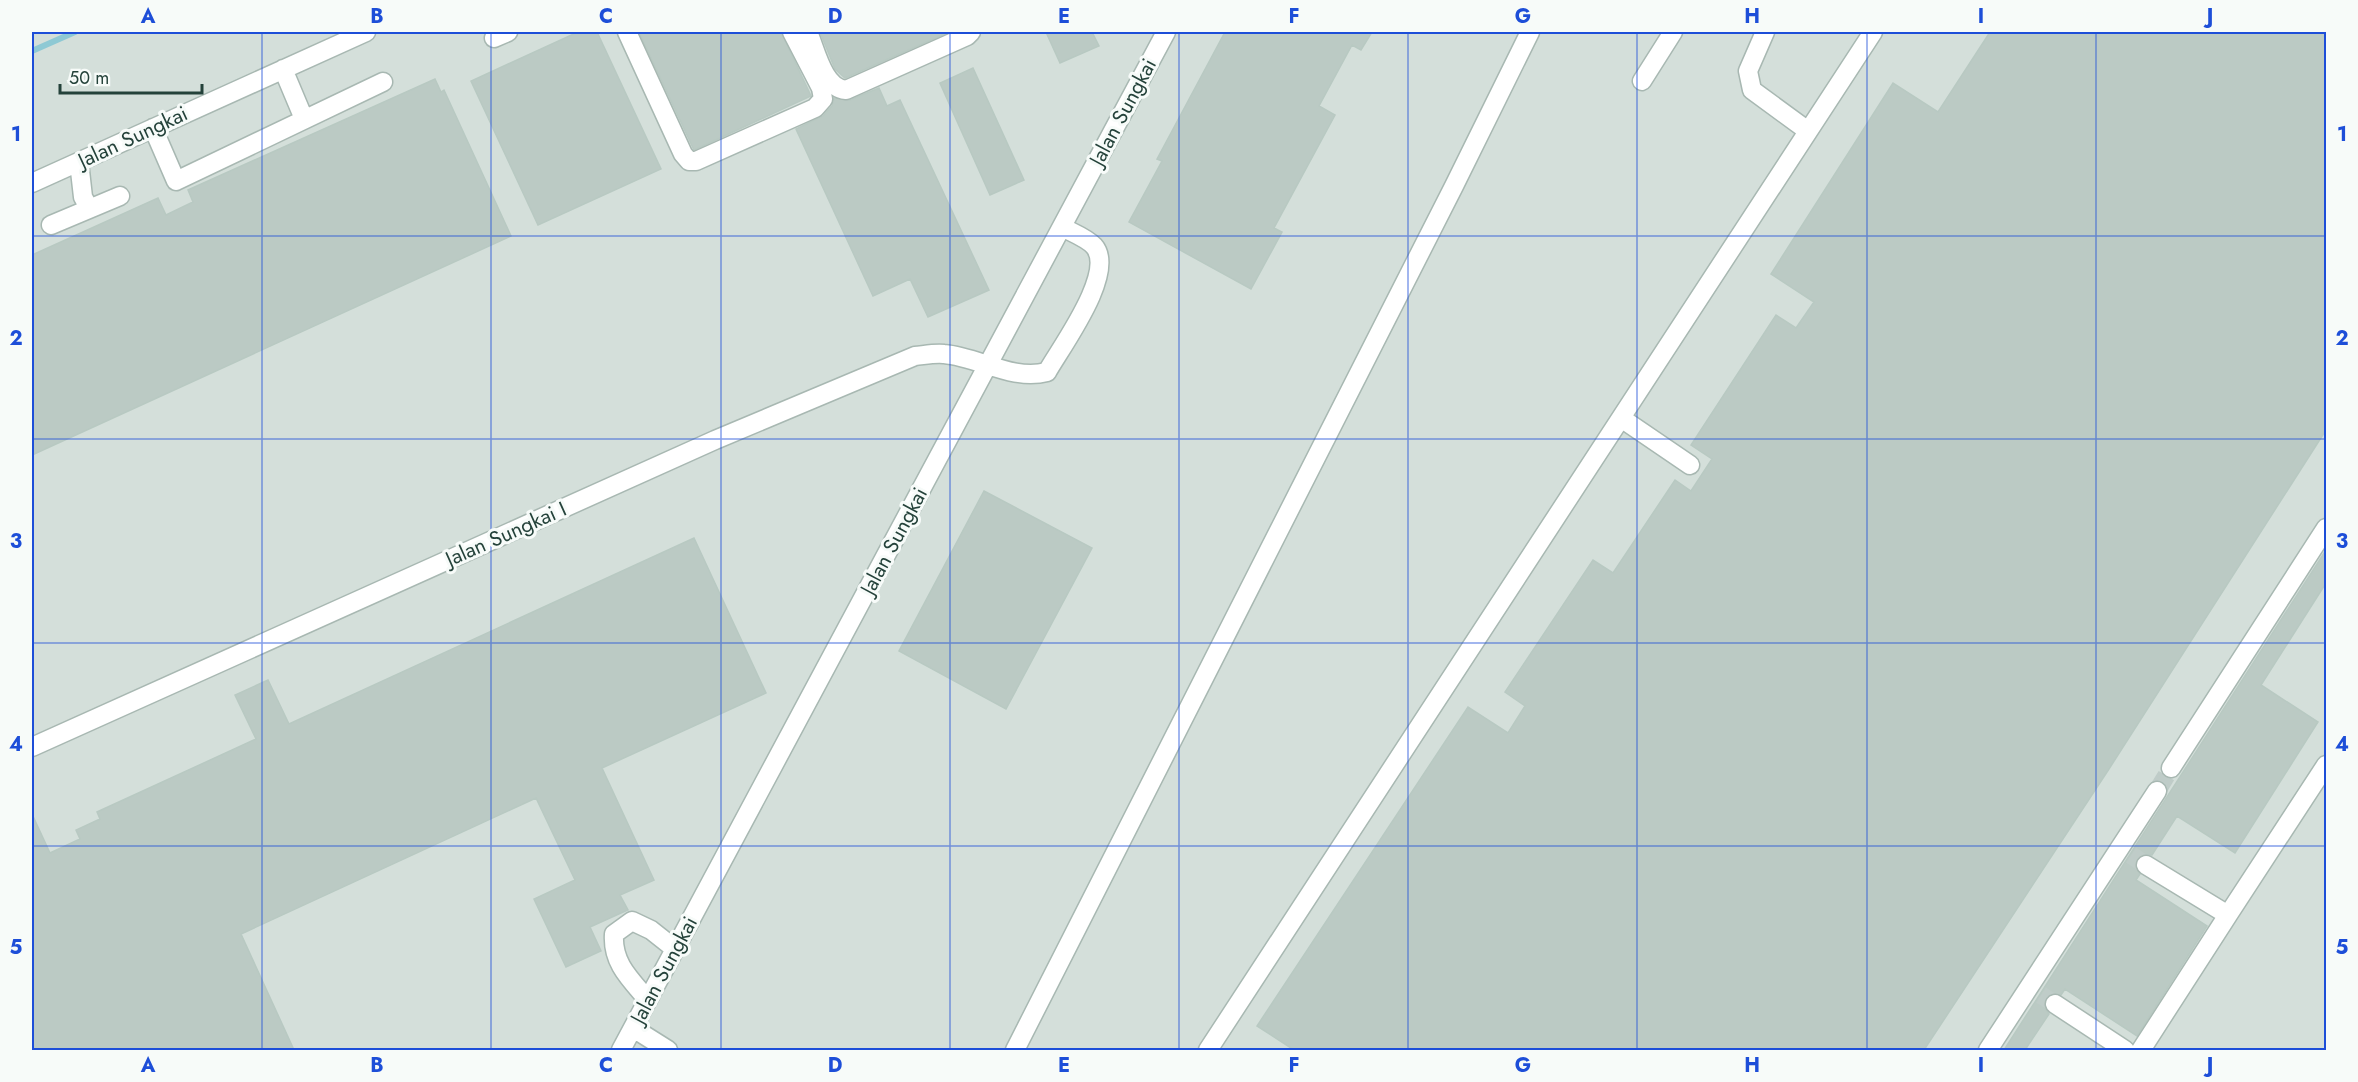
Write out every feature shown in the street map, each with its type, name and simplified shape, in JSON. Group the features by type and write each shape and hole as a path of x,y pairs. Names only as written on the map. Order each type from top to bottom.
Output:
{"street":[{"name":"Jalan Sungkai","path":"32,183 366,32"},
{"path":"627,32 683,154 689,161 696,161 815,108 823,99 821,88 792,32"},
{"path":"808,32 830,83 837,90 846,90 968,36 971,32"},
{"name":"Jalan Sungkai","path":"621,1050 1166,32"},
{"path":"1015,1050 1530,32"},
{"path":"1642,81 1673,32"},
{"path":"1765,32 1748,71 1752,90 1808,131"},
{"path":"1208,1050 1873,32"},
{"path":"283,69 304,120"},
{"path":"153,128 176,181 383,82"},
{"path":"79,162 83,197 89,208"},
{"path":"51,225 120,196"},
{"name":"Jalan Sungkai I","path":"32,747 715,440 885,367 915,356 945,354 1034,375 1047,372 1098,284 1101,264 1094,246 1062,227"},
{"path":"1621,418 1690,465"},
{"path":"2171,768 2326,528"},
{"path":"2141,1050 2326,765"},
{"path":"1988,1050 2042,995 2132,856 2157,791"},
{"path":"2132,856 2228,915"},
{"path":"648,1000 621,969 613,950 614,934 632,921 651,930 675,949"},
{"path":"2042,995 2125,1050"},
{"path":"633,1028 668,1050"}],"shaded area":[{"path":"32,32 2326,32 2326,1050 32,1050"}],"building":[{"path":"578,32 597,32 661,169 538,225 471,81"},
{"path":"639,32 781,32 811,96 694,150"},
{"path":"820,32 949,32 845,78 835,69"},
{"path":"1046,32 1092,32 1099,46 1060,63"},
{"path":"1225,32 1372,32 1361,50 1352,45 1319,106 1335,115 1274,228 1282,232 1251,289 1129,222 1162,161 1157,159"},
{"path":"1990,32 2326,32 2326,430 2109,769 1924,1050 1294,1050 1257,1026 1468,707 1508,733 1525,706 1505,692 1593,560 1613,573 1675,480 1691,491 1712,459 1691,445 1776,315 1796,328 1814,302 1771,274 1893,83 1938,112"},
{"path":"973,68 1024,180 990,195 940,83"},
{"path":"435,79 441,92 444,90 511,236 32,455 32,255 158,198 166,215 193,202 188,190"},
{"path":"879,88 887,106 900,100 989,290 928,317 910,279 873,296 796,129 823,116 832,106 834,98 850,100"},
{"path":"984,491 1092,548 1006,709 899,651"},
{"path":"694,538 766,693 602,768 654,880 620,895 628,910 590,927 601,951 566,967 534,899 575,880 536,798 241,934 294,1050 32,1050 32,814 50,853 80,839 76,830 100,819 97,812 256,739 235,695 268,680 289,724"},
{"path":"2326,550 2326,583 2261,685 2318,722 2235,853 2177,816 2152,855 2141,855 2136,860 2135,865 2140,874 2136,880 2207,926 2137,1036 2065,989 2061,995 2050,994 2045,998 2045,1008 2049,1014 2025,1050 2004,1050"}],"waterway":[{"path":"32,51 75,32"}],"tunnel":[{"path":"2157,791 2171,768"},
{"path":"2131,855 2146,865"},
{"path":"2041,995 2055,1004"}]}
